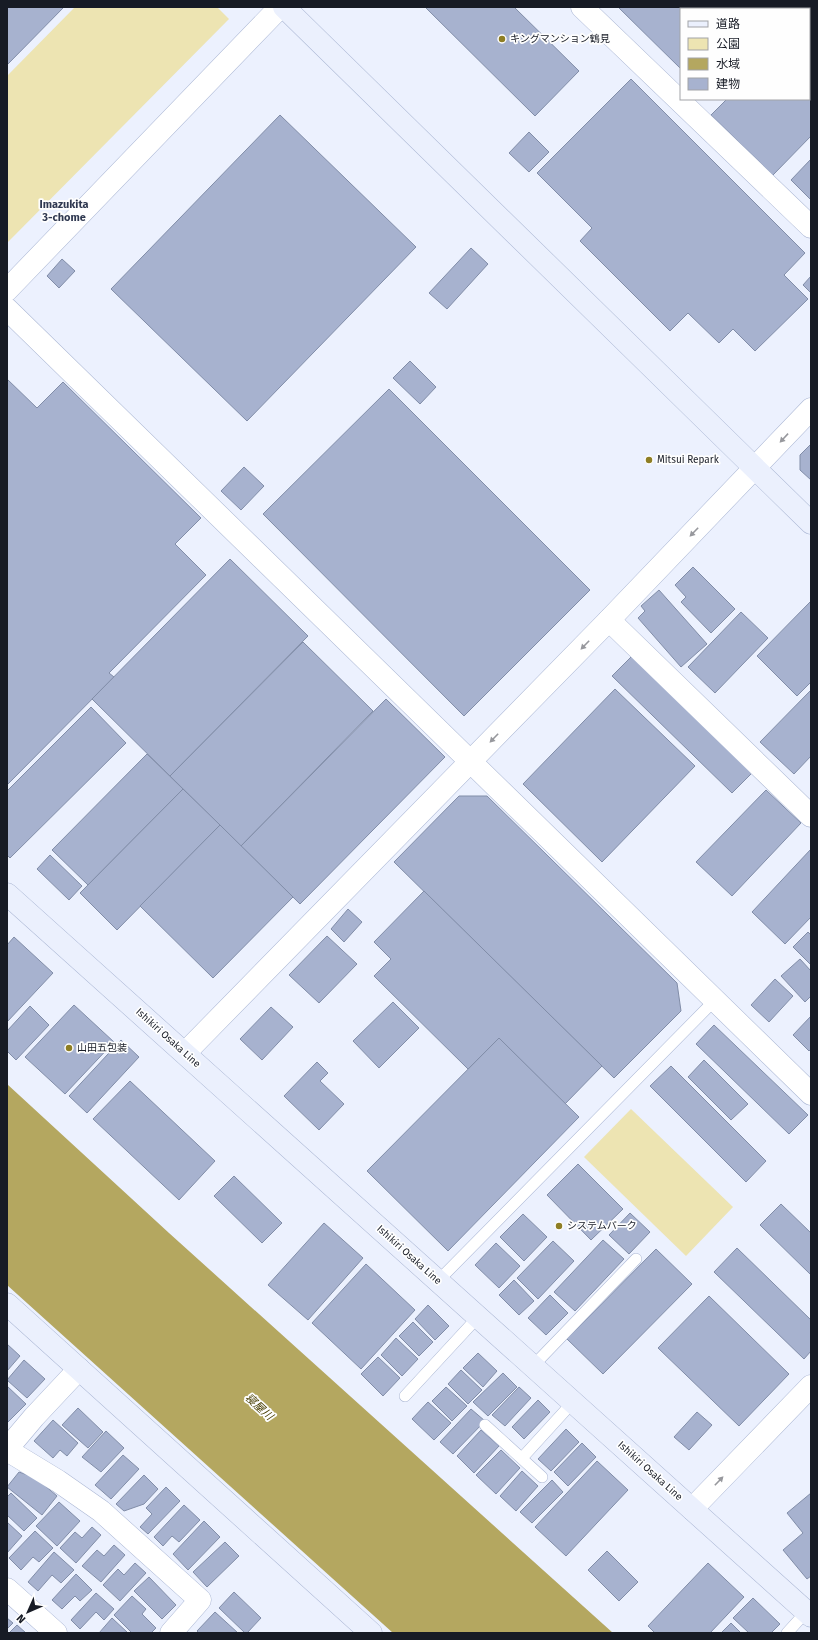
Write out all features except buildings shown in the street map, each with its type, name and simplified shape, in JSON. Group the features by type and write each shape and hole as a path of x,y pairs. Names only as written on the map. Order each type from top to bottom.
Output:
{"street":[{"path":"7,290 280,7"},
{"path":"284,7 811,523"},
{"path":"582,7 811,227"},
{"path":"7,309 811,1094"},
{"path":"185,1054 609,620 811,409"},
{"path":"609,620 811,816"},
{"name":"Ishikiri Osaka Line","path":"7,894 808,1614"},
{"path":"7,1304 371,1633"},
{"path":"79,1368 34,1417 7,1450 58,1481 102,1511 200,1600 171,1633"},
{"path":"692,1509 811,1386"},
{"path":"7,1590 56,1633"}],"lane":[{"path":"438,1281 715,1000"},
{"path":"533,1366 636,1260"},
{"path":"405,1396 478,1317"},
{"path":"522,1458 573,1402"},
{"path":"485,1425 542,1477"},
{"path":"787,1633 808,1614"}],"green space":[{"path":"75,7 217,7 229,19 7,243 7,76"},
{"path":"631,1109 733,1207 686,1256 584,1157"}],"water":[{"name":"寝屋川","path":"7,1084 169,1233 613,1633 393,1633 7,1285"}],"place":[{"name":"キングマンション鶴見","path":"502,39"},
{"name":"Mitsui Repark","path":"649,460"},
{"name":"山田五包装","path":"69,1048"},
{"name":"システムパーク","path":"559,1226"}],"district":[{"name":"Imazukita 3-chome","path":"64,210"}]}
